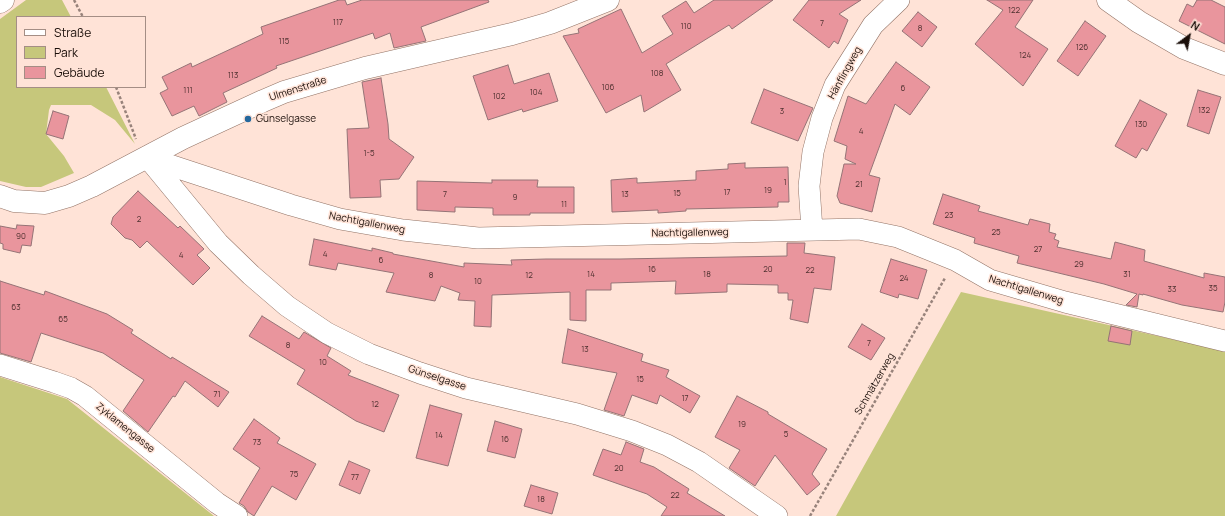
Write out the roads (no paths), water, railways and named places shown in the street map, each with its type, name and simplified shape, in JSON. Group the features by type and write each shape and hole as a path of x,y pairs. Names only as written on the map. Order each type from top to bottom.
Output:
{"street":[{"name":"Ulmenstraße","path":"0,196 14,201 45,203 92,186 146,159 183,138 284,92 365,68 512,34 550,23 608,0"},
{"name":"Hänflingweg","path":"812,230 809,186 813,152 822,118 835,85 873,26 899,0"},
{"path":"1108,0 1139,22 1184,48 1225,64"},
{"name":"Nachtigallenweg","path":"146,159 340,219 403,230 478,238 859,229 898,237 955,260 990,280 1065,302 1225,341"},
{"name":"Günselgasse","path":"146,159 218,243 251,275 287,306 326,332 369,354 420,373 466,388 577,414 632,431 667,445 699,462 777,516"},
{"name":"Zyklamengasse","path":"0,365 71,388 85,396 217,503 237,516"}],"place":[{"name":"Günselgasse","path":"248,119"}]}
